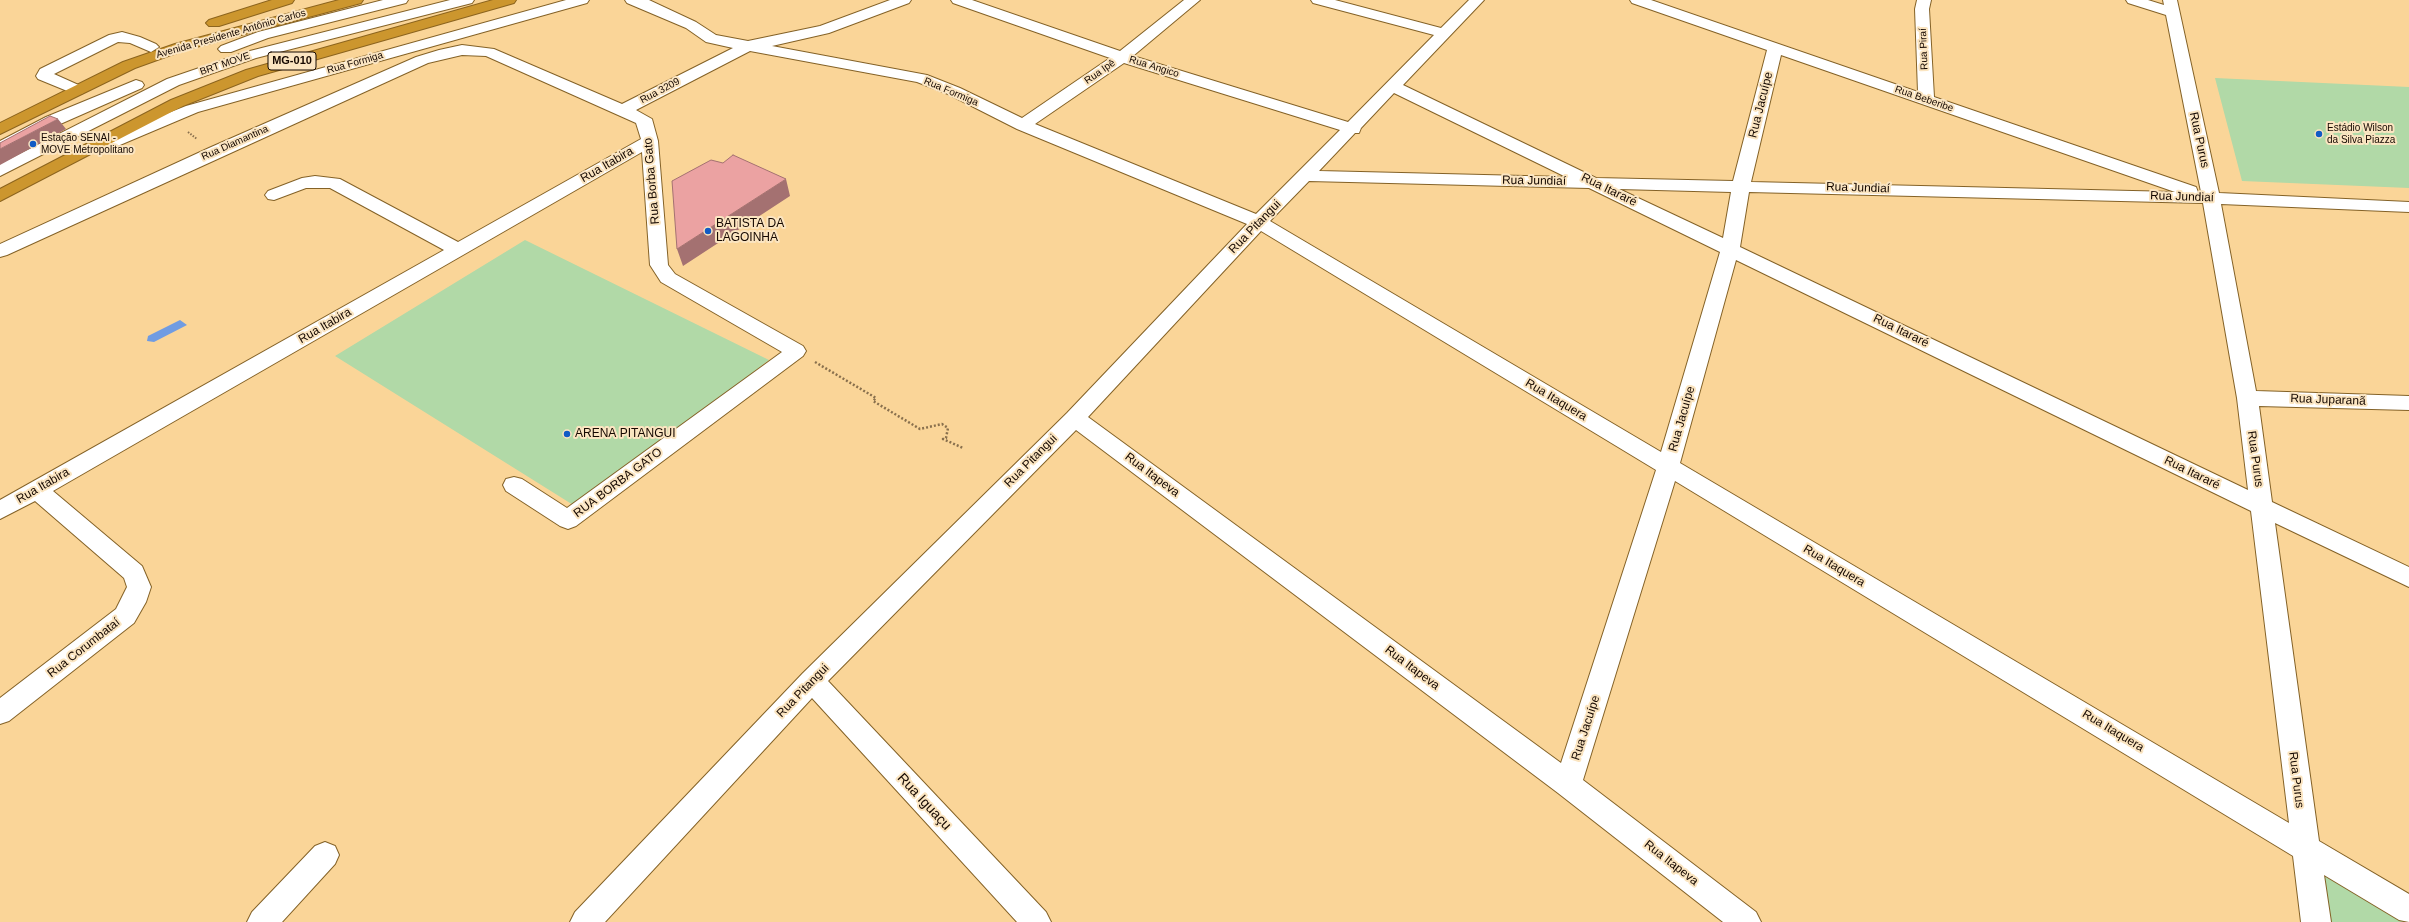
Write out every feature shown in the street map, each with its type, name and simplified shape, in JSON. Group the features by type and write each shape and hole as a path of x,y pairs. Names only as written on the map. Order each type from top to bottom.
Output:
{"highway":[{"path":"129,65 151,47 179,34 287,0"},
{"name":"Avenida Presidente Antônio Carlos","path":"0,129 129,65 187,45 356,0"},
{"name":"MG-010","path":"0,196 87,152 176,103 252,73 508,0"}],"street":[{"name":"BRT MOVE","path":"0,148 52,121 183,65 263,35 401,0"},
{"name":"BRT MOVE","path":"0,171 173,82 251,55 467,0"},
{"name":"Rua Formiga","path":"87,152 192,109 582,0"},
{"name":"Rua Formiga","path":"632,0 691,25 711,39 921,78 954,91 1023,125 1259,222"},
{"path":"660,0 672,16"},
{"path":"748,46 824,30 904,0"},
{"name":"Rua Angico","path":"958,0 1122,57 1352,129"},
{"name":"Rua Ipê","path":"1023,125 1122,57 1193,0"},
{"path":"1318,0 1443,33"},
{"name":"Rua Pitangui","path":"585,922 812,681 1075,418 1259,222 1307,176 1443,33 1477,0"},
{"name":"Rua Beberibe","path":"1637,0 2211,198"},
{"name":"Rua Piraí","path":"1924,0 1922,9 1926,99"},
{"path":"2133,0 2171,6"},
{"name":"Rua Purus","path":"2171,6 2211,198 2247,398 2316,922"},
{"path":"691,25 750,33 785,33 824,30"},
{"path":"78,90 44,76 46,72 114,38 122,37 135,40 151,47"},
{"path":"698,71 712,47 711,39"},
{"name":"Rua 3209","path":"622,111 748,46"},
{"name":"Rua Jacuípe","path":"1568,784 1668,467 1730,249 1741,185 1775,48"},
{"name":"Rua Borba Gato","path":"474,50 489,52 646,123 650,141 659,265 668,278 796,351"},
{"name":"Rua Diamantina","path":"0,251 215,152 354,92 422,60 444,53 474,50"},
{"name":"Rua Itararé","path":"1392,86 1596,183 2409,578"},
{"name":"Rua Itabira","path":"0,511 650,141"},
{"name":"Rua Jundiaí","path":"1307,176 1741,185 2211,198 2409,207"},
{"path":"274,195 302,183 315,180 334,183 458,250"},
{"name":"Rua Itaquera","path":"1259,222 2305,846 2409,910"},
{"name":"RUA BORBA GATO","path":"514,485 568,520 796,351"},
{"name":"Rua Juparanã","path":"2247,398 2409,403"},
{"name":"Rua Itapeva","path":"1075,418 1568,784 1746,922"},
{"name":"Rua Corumbataí","path":"0,714 125,616 134,602 139,587 134,573 37,490"},
{"name":"Rua Iguaçu","path":"812,681 1036,922"},
{"path":"262,922 325,855"}],"path":[{"path":"168,118 215,152"},
{"path":"796,351 876,398 873,401 920,429 942,424 948,428 943,439 963,448"}],"green space":[{"name":"Estádio Wilson da Silva Piazza","path":"2215,78 2409,87 2409,188 2242,181"},
{"name":"ARENA PITANGUI","path":"525,240 769,360 578,508 335,356"},
{"path":"2305,846 2409,922 2316,922"}],"water":[{"path":"180,320 187,325 154,342 147,341 148,336"}],"building":[{"path":"50,116 58,119 0,149 0,143"},
{"name":"BATISTA DA LAGOINHA","path":"733,155 786,179 677,249 672,181 711,160 723,163"}],"place":[{"name":"Estádio Wilson da Silva Piazza","path":"2319,134"},
{"name":"Estação SENAI - MOVE Metropolitano","path":"33,144"},
{"name":"BATISTA DA LAGOINHA","path":"708,231"},
{"name":"ARENA PITANGUI","path":"567,434"}]}
